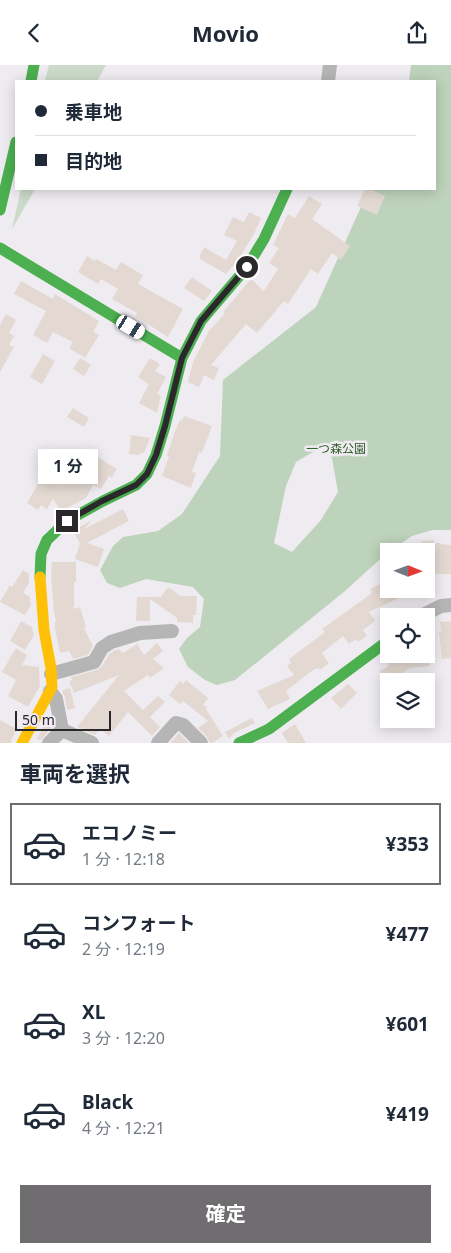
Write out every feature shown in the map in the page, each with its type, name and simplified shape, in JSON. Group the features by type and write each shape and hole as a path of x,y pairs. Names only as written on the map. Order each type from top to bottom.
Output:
{"street":[{"path":"31,80 34,65"},
{"path":"328,80 330,65"},
{"path":"0,209 15,146"},
{"path":"22,743 52,687 44,630 40,554 47,540 67,521 102,501 136,485 147,474 156,455 182,358 201,321 247,267 264,239 287,190"},
{"path":"0,248 182,358"},
{"path":"435,609 451,605"},
{"path":"51,674 94,662 102,648 111,642 140,633 172,631"},
{"path":"239,743 269,729 380,647"},
{"path":"50,691 56,699 62,729"},
{"path":"158,743 176,723 184,725 201,743"},
{"path":"49,743 62,729"},
{"path":"62,729 92,743"}],"green space":[{"path":"49,65 106,65 98,80 45,80"},
{"name":"一つ森公園","path":"411,65 451,65 451,530 433,530 412,536 402,543 380,543 380,559 345,591 235,680 217,685 205,680 188,667 179,649 187,638 200,627 204,599 193,587 146,579 120,588 107,583 100,570 113,546 123,537 158,531 182,514 220,456 223,380 316,307 369,190 436,190 436,80 409,80","holes":["323,446 330,447 338,492 321,520 292,552 274,543 286,486 296,462"]},
{"path":"21,190 34,190 12,229"}],"building":[{"path":"365,190 372,190 385,196 377,215 357,206"},
{"path":"309,196 322,204 312,219 350,246 341,260 332,253 318,274 311,269 288,304 284,301 257,333 246,324 211,365 219,368 214,380 204,375 199,387 188,382 193,362 210,329 225,313 223,312 251,279 264,291 278,269 269,263 279,248 273,245 288,214 295,218"},
{"path":"249,212 261,218 254,234 238,260 226,274 200,259 204,247 226,260 237,241 224,235 233,217 244,222"},
{"path":"87,256 116,270 121,262 143,275 138,284 183,309 168,337 135,316 137,313 112,299 118,289 101,279 98,284 78,272"},
{"path":"192,277 212,291 204,301 184,288"},
{"path":"21,281 53,299 55,294 99,321 93,332 99,335 85,358 69,348 73,342 53,332 47,343 33,335 46,311 14,294"},
{"path":"6,314 16,320 9,333 14,336 9,345 14,347 0,372 0,325"},
{"path":"43,354 55,361 42,384 30,377"},
{"path":"80,358 91,365 84,376 73,369"},
{"path":"150,358 160,364 155,371 166,377 157,394 161,396 157,413 139,403 149,384 138,377"},
{"path":"73,408 89,418 84,427 67,417"},
{"path":"184,416 212,426 202,453 199,452 192,472 196,473 191,488 162,476 175,431"},
{"path":"131,435 150,438 144,453 140,453 140,455 129,454"},
{"path":"96,456 117,469 112,478 109,476 101,489 93,485 86,498 61,511 53,499 47,509 41,505 38,510 27,503 42,477 57,485 70,461 83,468 85,464 90,467"},
{"path":"123,509 129,521 87,543 104,549 98,567 75,559 80,543 73,531 92,520 84,529"},
{"path":"434,540 434,543 422,543 422,541"},
{"path":"435,543 451,545 451,574 435,574"},
{"path":"52,562 76,562 74,609 80,607 86,627 84,628 93,646 88,655 73,659 69,651 60,653 55,629 56,621 51,576"},
{"path":"23,570 29,574 29,583 23,593 30,597 31,605 25,615 0,602 10,585 12,587"},
{"path":"380,584 380,598 399,598 369,612 375,621 363,630 367,636 358,642 356,639 349,644 343,636 322,653 329,663 320,670 318,668 313,670 286,691 290,699 268,709 257,691 294,675 287,666 291,663 289,659 325,632 322,629 372,593 370,589"},
{"path":"168,587 181,596 197,596 196,615 193,615 193,623 177,622 177,618 150,599 150,621 136,621 137,597 161,597"},
{"path":"21,621 32,627 34,635 25,650 10,641"},
{"path":"451,621 451,658 442,659 439,632 441,632 440,622"},
{"path":"157,643 163,651 153,659 164,668 150,678 148,675 124,691 143,710 158,696 165,702 150,717 160,727 152,736 128,712 109,736 100,729 95,735 77,727 119,675 74,693 69,681 72,680 71,677 97,670 102,666 109,654 115,650 119,649 123,653 137,644 144,655"},
{"path":"16,648 27,655 22,665 39,667 40,686 28,707 8,696 16,680 2,672"},
{"path":"388,663 430,663 430,666 411,668 402,673 380,673 379,671 389,666"},
{"path":"186,680 208,698 203,705 207,707 206,709 223,736 212,743 198,728 208,721 183,701 180,704 169,695 180,681 183,684"},
{"path":"348,684 357,693 341,709 331,698"},
{"path":"70,688 75,708 67,710 65,697 62,692"},
{"path":"252,718 255,723 234,733 229,739 225,732"},
{"path":"0,720 17,729 11,743 0,743"},
{"path":"46,722 52,725 52,727 41,740 37,739"},
{"path":"295,724 306,743 288,743 282,733"},
{"path":"179,733 189,743 170,743"}],"traffic: fast":[{"path":"31,80 34,65"},
{"path":"0,210 15,146"},
{"path":"40,577 41,554 47,540 67,521 136,485 147,474 156,455 165,426 182,358 201,321 247,267 264,239 287,190"},
{"path":"0,248 182,358"},
{"path":"239,743 269,729 380,647"}],"traffic: slow":[{"path":"22,743 52,687 51,668 44,630 40,577"}],"route":[{"path":"67,521 102,501 136,485 147,474 156,455 165,426 182,358 201,321 247,267"}]}
